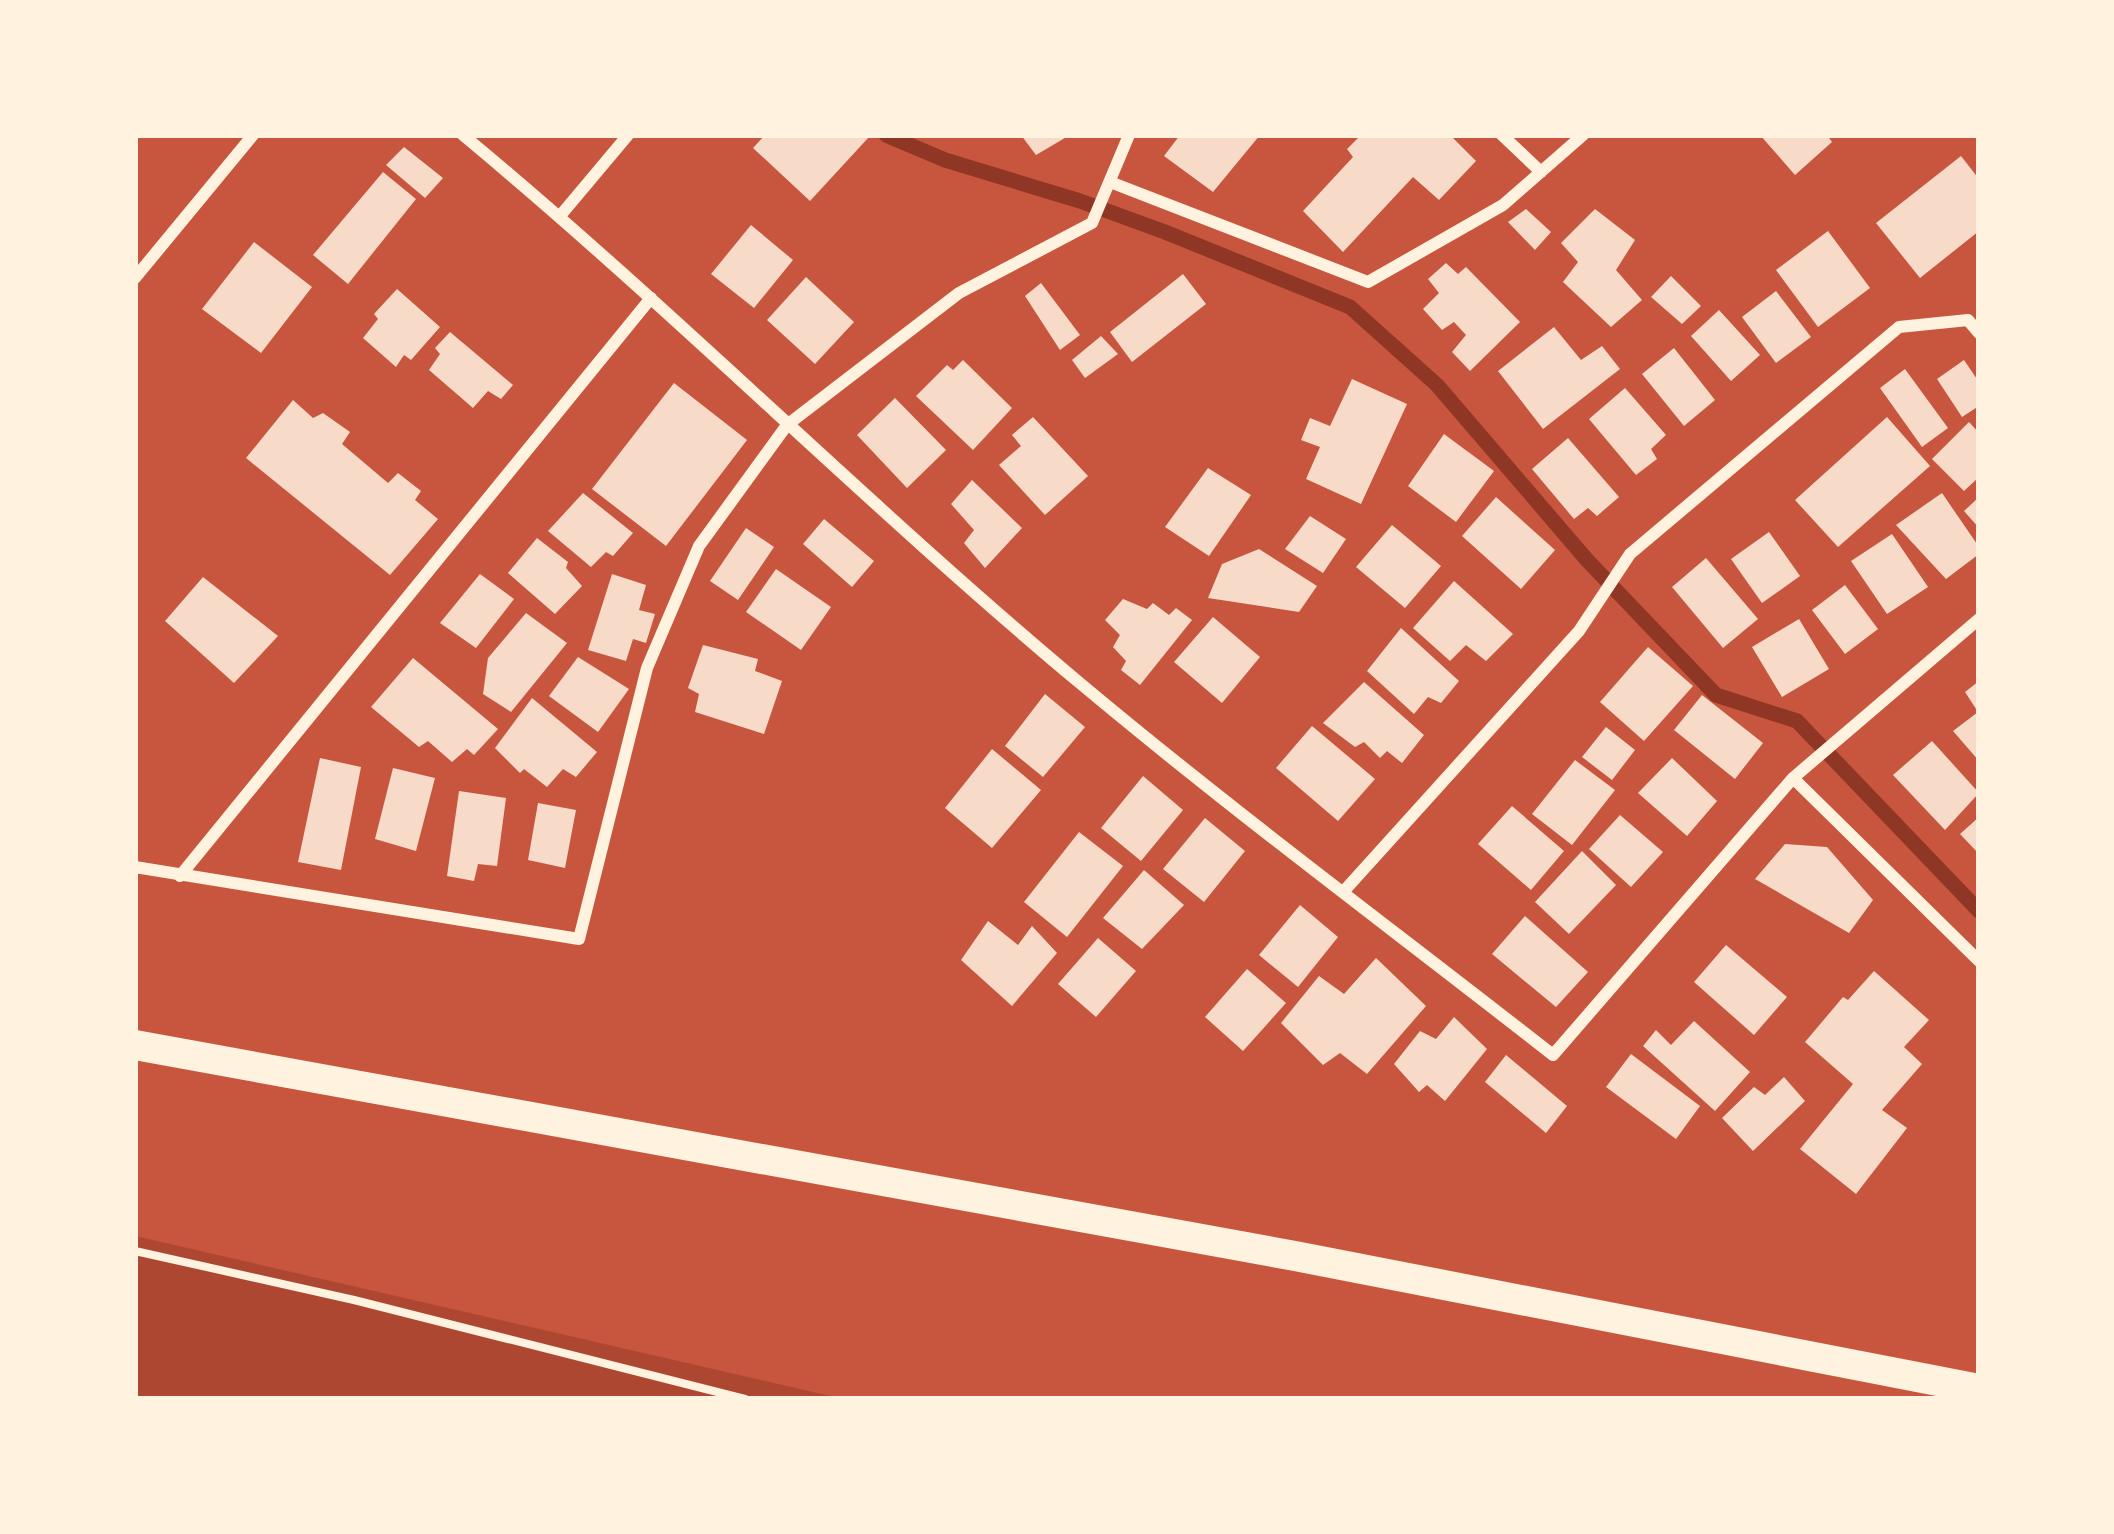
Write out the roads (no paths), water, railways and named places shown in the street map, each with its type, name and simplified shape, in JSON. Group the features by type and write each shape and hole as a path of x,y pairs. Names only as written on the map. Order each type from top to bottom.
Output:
{"main road":[{"path":"135,1046 1294,1256 1979,1389"}],"street":[{"path":"135,278 253,135"},
{"path":"463,135 560,216 787,425 1082,685 1552,1055 1793,778 1979,619"},
{"path":"560,216 628,135"},
{"path":"135,867 579,939 647,668 699,546 787,425 958,293 1092,223 1129,135"},
{"path":"1502,135 1541,172"},
{"path":"1111,182 1368,282 1503,205 1583,135"},
{"path":"179,876 651,298"},
{"path":"1344,891 1579,631 1630,554 1899,327 1968,320 1979,333"},
{"path":"1793,778 1976,952"}],"waterway":[{"path":"886,135 945,160 1165,232 1350,307 1437,385 1587,560 1716,695 1797,721 1979,911"}]}
